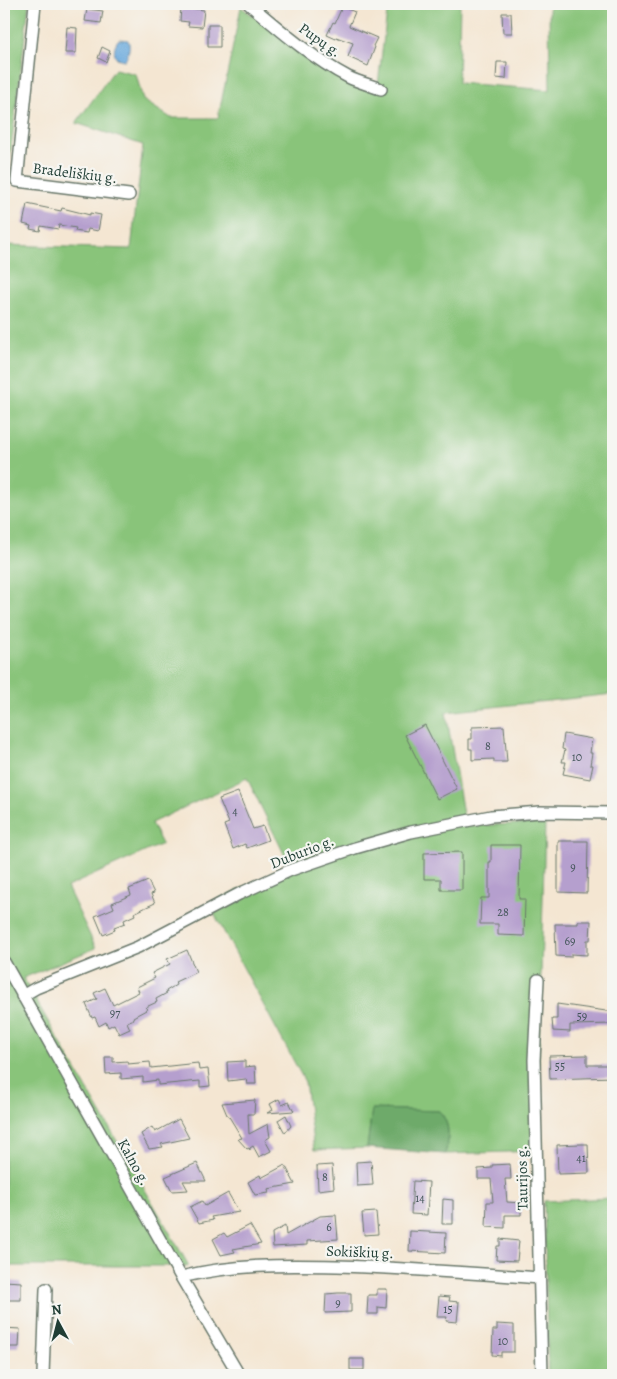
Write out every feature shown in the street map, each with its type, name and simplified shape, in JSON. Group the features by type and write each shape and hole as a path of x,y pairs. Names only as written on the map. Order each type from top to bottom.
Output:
{"street":[{"name":"Bradeliškių g.","path":"35,4 17,181 129,195"},
{"name":"Pupų g.","path":"249,4 292,40 325,64 350,78 380,89"},
{"name":"Duburio g.","path":"22,996 36,988 138,947 291,870 356,848 411,832 491,816 540,812 613,813"},
{"name":"Kalno g.","path":"4,962 181,1277 239,1375"},
{"name":"Taurijos g.","path":"538,980 534,1060 542,1375"},
{"name":"Sokiškių g.","path":"181,1277 209,1270 244,1266 312,1266 390,1268 539,1278"},
{"path":"43,1375 46,1289"}],"green space":[{"path":"4,4 29,4 4,204"},
{"path":"388,4 460,4 458,83 550,90 549,4 613,4 613,694 446,712 465,826 545,823 538,1088 540,1151 445,1154 448,1132 446,1121 439,1111 372,1109 367,1148 314,1150 305,1082 209,904 290,866 247,778 151,823 162,844 67,887 96,948 23,978 189,1266 4,1266 4,245 131,249 143,145 76,123 115,69 136,74 143,100 171,118 218,118 241,7 338,76 377,92"},
{"path":"372,1109 439,1111 446,1121 448,1132 445,1154 367,1148"},
{"path":"613,1198 613,1375 548,1375 544,1201"}],"water":[{"path":"119,39 128,40 129,43 126,59 124,60 115,56 115,46"}],"building":[{"path":"181,7 204,10 202,27 188,26 189,22 180,21"},
{"path":"342,7 355,12 349,26 377,38 368,66 348,57 353,43 327,35"},
{"path":"87,9 103,11 101,23 85,21"},
{"path":"502,13 511,13 512,33 503,33"},
{"path":"208,25 220,25 220,47 208,47"},
{"path":"67,27 77,28 76,53 65,53"},
{"path":"102,47 110,51 106,62 98,58"},
{"path":"497,62 507,62 506,79 496,78"},
{"path":"27,204 61,211 62,208 90,215 90,213 101,215 98,231 88,229 87,233 75,231 76,228 59,225 58,229 41,226 40,231 30,229 31,226 23,224"},
{"path":"425,725 457,789 437,799 405,735"},
{"path":"504,726 507,762 494,762 494,759 472,760 472,749 469,749 469,739 472,739 472,727"},
{"path":"564,734 592,739 590,765 593,765 590,779 563,774 566,762 562,762 565,750 562,749"},
{"path":"238,792 253,829 263,826 268,840 247,848 245,844 233,849 224,825 229,823 219,799"},
{"path":"558,841 588,841 587,893 558,892"},
{"path":"491,845 520,845 519,899 525,899 524,936 498,935 498,924 480,924 481,898 489,898"},
{"path":"462,852 462,890 441,890 441,879 424,879 424,853"},
{"path":"148,881 154,893 151,894 155,903 134,913 135,915 124,920 125,923 114,927 115,930 103,935 95,916 114,908 112,903 131,895 129,889"},
{"path":"578,921 591,921 590,940 587,940 587,955 571,954 571,957 556,956 555,924 578,924"},
{"path":"187,950 196,972 175,982 176,985 156,999 157,1002 146,1007 148,1009 127,1022 130,1029 119,1034 114,1024 108,1027 106,1022 99,1026 95,1017 92,1018 86,1004 97,999 94,993 105,988 113,1005 139,992 137,987 155,978 152,973 170,964 167,959"},
{"path":"557,1004 613,1012 613,1024 570,1025 570,1032 553,1031 552,1019 557,1019"},
{"path":"587,1055 587,1065 613,1065 613,1077 550,1079 549,1056"},
{"path":"105,1057 113,1057 113,1062 128,1061 128,1064 150,1062 151,1068 198,1063 199,1070 208,1069 210,1086 200,1087 200,1081 158,1085 158,1080 143,1082 143,1077 121,1079 121,1073 106,1074"},
{"path":"245,1061 245,1067 255,1066 256,1084 247,1084 246,1079 228,1081 227,1062"},
{"path":"279,1099 282,1105 289,1102 294,1111 267,1113 273,1110 270,1104"},
{"path":"255,1100 254,1114 248,1114 249,1134 268,1124 270,1137 265,1140 271,1151 259,1157 253,1146 250,1150 249,1148 247,1149 238,1139 242,1138 227,1115 222,1103"},
{"path":"286,1115 291,1126 285,1133 278,1120"},
{"path":"179,1119 189,1138 161,1144 163,1147 149,1149 141,1134 152,1127 155,1132"},
{"path":"588,1144 589,1173 558,1174 557,1145"},
{"path":"371,1161 373,1185 357,1186 356,1162"},
{"path":"197,1163 206,1181 183,1181 188,1190 172,1191 165,1177"},
{"path":"510,1164 511,1179 505,1179 507,1202 521,1203 521,1215 505,1215 505,1228 486,1227 487,1202 493,1202 491,1179 478,1179 478,1169 492,1168 492,1165"},
{"path":"285,1165 295,1184 268,1189 269,1193 255,1195 248,1182 260,1175 261,1178"},
{"path":"332,1165 334,1188 318,1190 317,1166"},
{"path":"413,1181 429,1182 427,1215 411,1214"},
{"path":"228,1193 239,1212 211,1217 213,1220 199,1223 190,1207 202,1201 205,1206"},
{"path":"443,1199 453,1200 453,1224 442,1224"},
{"path":"376,1212 378,1234 364,1235 362,1213"},
{"path":"336,1215 338,1239 307,1241 307,1245 273,1247 272,1233 285,1226 286,1235 320,1216"},
{"path":"250,1225 261,1244 233,1249 235,1252 221,1255 213,1239 224,1233 227,1237"},
{"path":"410,1231 446,1233 445,1253 409,1251"},
{"path":"500,1239 519,1241 517,1261 496,1260 497,1246 500,1246"},
{"path":"4,1281 21,1282 21,1300 4,1300"},
{"path":"377,1289 387,1289 386,1308 378,1307 378,1314 367,1314 368,1295 377,1295"},
{"path":"351,1293 351,1312 325,1313 326,1294"},
{"path":"439,1296 450,1297 449,1301 459,1302 457,1322 446,1321 447,1317 437,1317"},
{"path":"497,1324 514,1325 514,1352 501,1352 501,1356 492,1355 493,1330 497,1330"},
{"path":"4,1328 20,1329 19,1347 4,1347"},
{"path":"350,1359 364,1359 364,1370 350,1370"}]}
